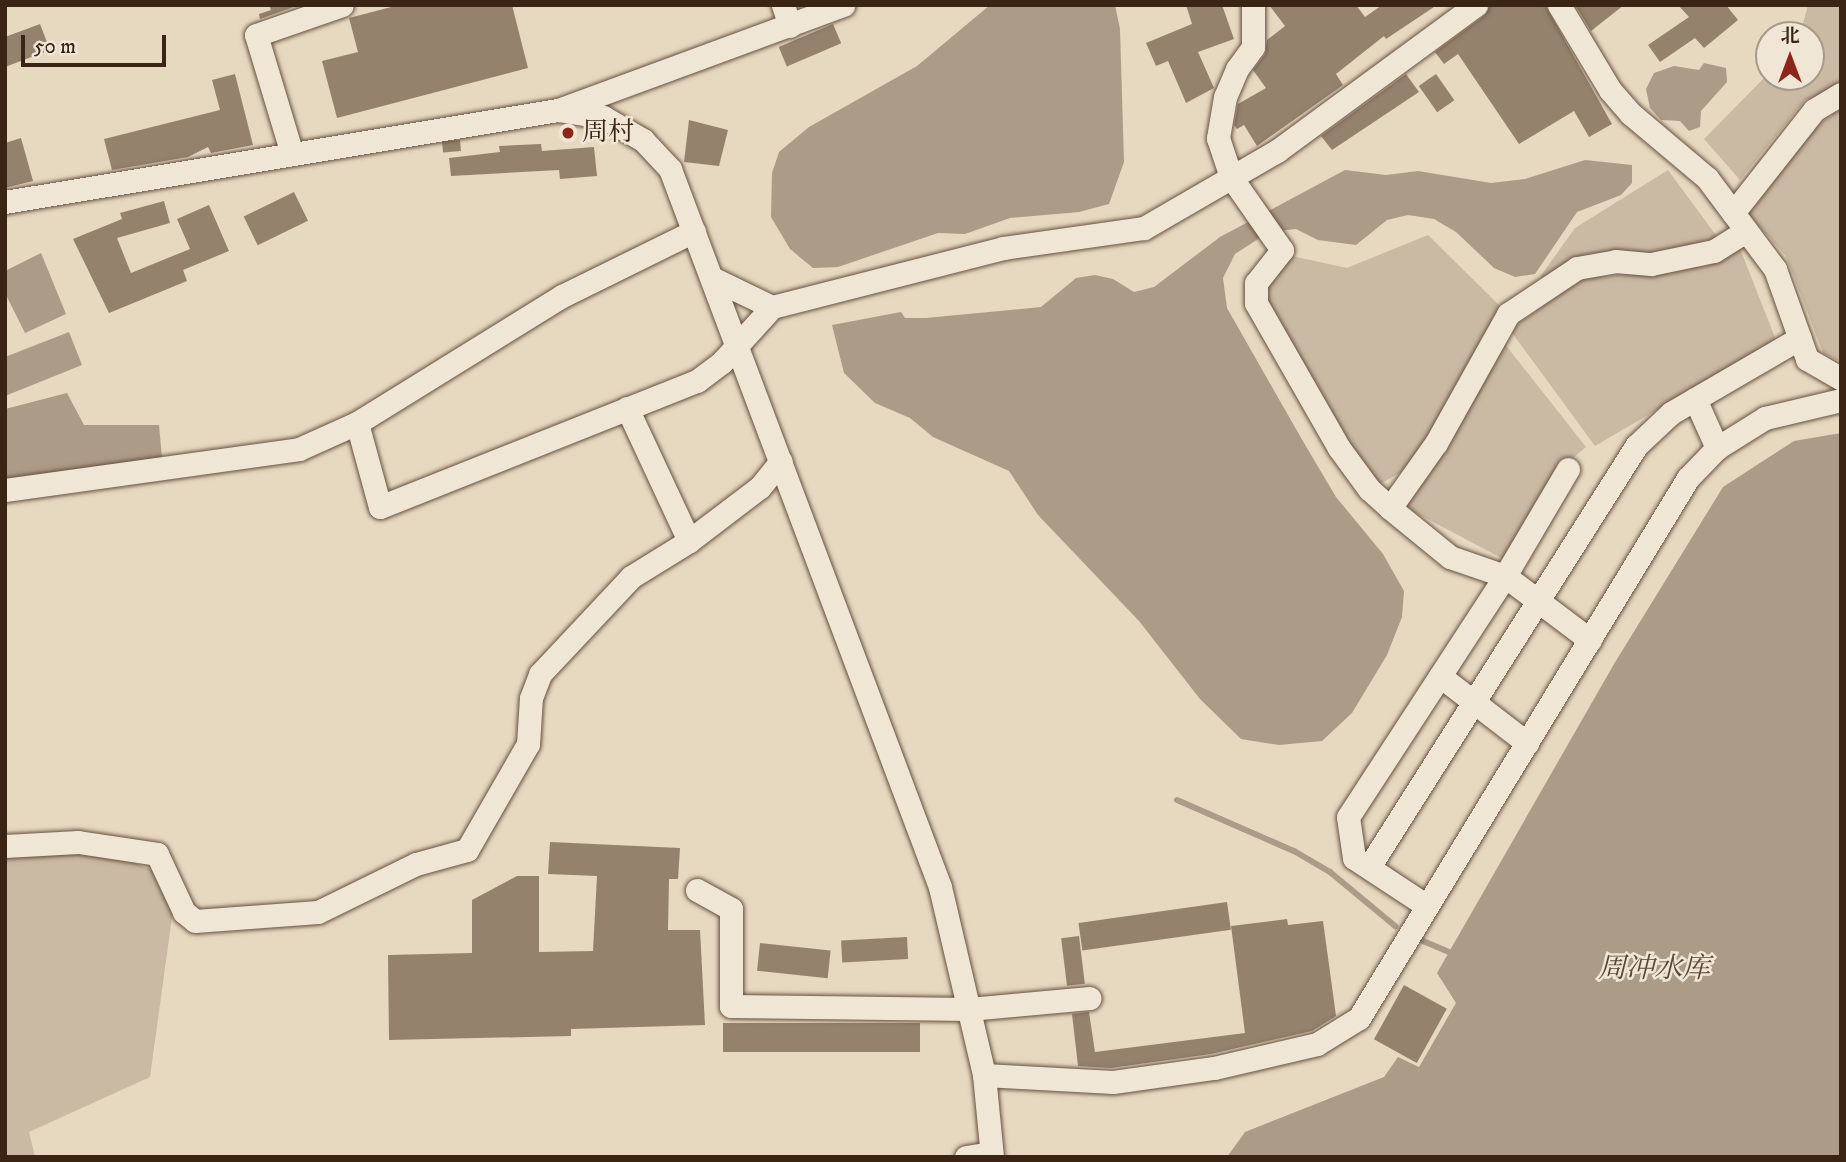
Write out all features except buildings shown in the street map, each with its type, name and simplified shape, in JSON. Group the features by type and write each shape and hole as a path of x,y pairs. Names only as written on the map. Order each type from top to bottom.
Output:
{"street":[{"path":"292,154 256,35 342,5"},
{"path":"5,202 558,110 786,16 843,5"},
{"path":"1253,5 1253,47 1237,69 1225,97 1218,138 1231,177 1282,250 1256,283 1256,303 1339,448 1369,489 1450,557 1505,576 1590,640"},
{"path":"357,423 380,507 697,381 772,307 1003,248 1144,228 1276,151 1476,5"},
{"path":"1559,5 1610,90 1631,114 1707,178 1775,269 1807,359 1841,379"},
{"path":"1390,508 1436,443 1508,314 1577,268 1615,261 1651,264 1714,251 1740,222 1814,110 1841,94"},
{"path":"558,110 603,117 643,140 670,169 940,887 984,1075 991,1155 966,1157"},
{"path":"5,489 299,449 357,423 562,296 694,231"},
{"path":"712,278 772,307"},
{"path":"1369,867 1636,446 1671,413 1800,338"},
{"path":"1695,399 1717,448"},
{"path":"984,1075 1113,1082 1214,1068 1317,1044 1359,1018 1688,478 1717,448 1765,418 1841,400"},
{"path":"627,408 689,541"},
{"path":"5,846 78,842 157,854 184,912 195,920 318,912 416,864 467,850 528,744 531,698 540,674 631,577 689,541 760,487 781,461"},
{"path":"1421,915 1369,867 1354,858 1348,817 1505,576 1568,469"},
{"path":"1440,676 1527,743"},
{"path":"697,890 731,909 731,1006 969,1009 1090,998"}],"shaded area":[{"path":"1808,5 1841,5 1841,87 1805,100 1740,180 1704,139 1755,87 1755,91 1825,91 1825,21 1804,21"},
{"path":"1841,109 1841,362 1823,353 1786,256 1748,214 1819,124"},
{"path":"1668,170 1718,238 1649,255 1607,251 1575,260 1555,280 1540,277 1575,228"},
{"path":"1428,235 1508,314 1416,464 1376,486 1263,303 1263,285 1287,255 1347,268"},
{"path":"1739,246 1776,340 1595,446 1510,330 1579,279 1705,266"},
{"path":"1504,343 1586,447 1561,468 1507,561 1405,507"},
{"path":"5,850 103,850 169,877 172,917 150,1077 29,1132 35,1157 5,1157"}],"water":[{"path":"990,5 1115,5 1120,29 1124,162 1109,204 1079,212 1010,218 965,234 938,233 838,267 813,268 790,249 771,217 772,173 779,152 809,127 917,66"},
{"path":"1704,63 1726,68 1727,82 1701,111 1700,127 1689,131 1680,121 1661,120 1650,108 1646,89 1654,73 1674,66 1699,70"},
{"path":"1585,160 1632,165 1632,183 1621,195 1577,212 1535,274 1515,277 1494,268 1456,232 1434,219 1408,215 1387,220 1356,245 1318,240 1296,229 1269,232 1235,254 1223,278 1227,308 1304,443 1336,497 1383,554 1404,591 1402,617 1387,655 1352,713 1322,741 1279,745 1241,739 1200,699 1139,621 1038,515 1009,471 933,437 910,418 875,403 844,373 832,325 901,312 905,318 926,318 1041,307 1076,278 1095,275 1113,279 1134,292 1154,287 1220,237 1345,170 1386,175 1418,171 1491,183 1525,179"},
{"path":"41,253 66,314 25,333 5,293 5,271"},
{"path":"69,332 82,365 5,396 5,357"},
{"path":"67,393 84,425 159,425 162,458 5,481 5,409"},
{"name":"周冲水库","path":"1841,433 1841,1157 1227,1157 1245,1132 1384,1077 1398,1057 1419,1067 1456,1003 1437,973 1614,664 1723,487 1794,441"}],"waterway":[{"path":"1177,800 1294,851 1330,872 1395,926"},
{"path":"1423,941 1454,954"}],"place":[{"name":"周村","path":"568,133"}]}
